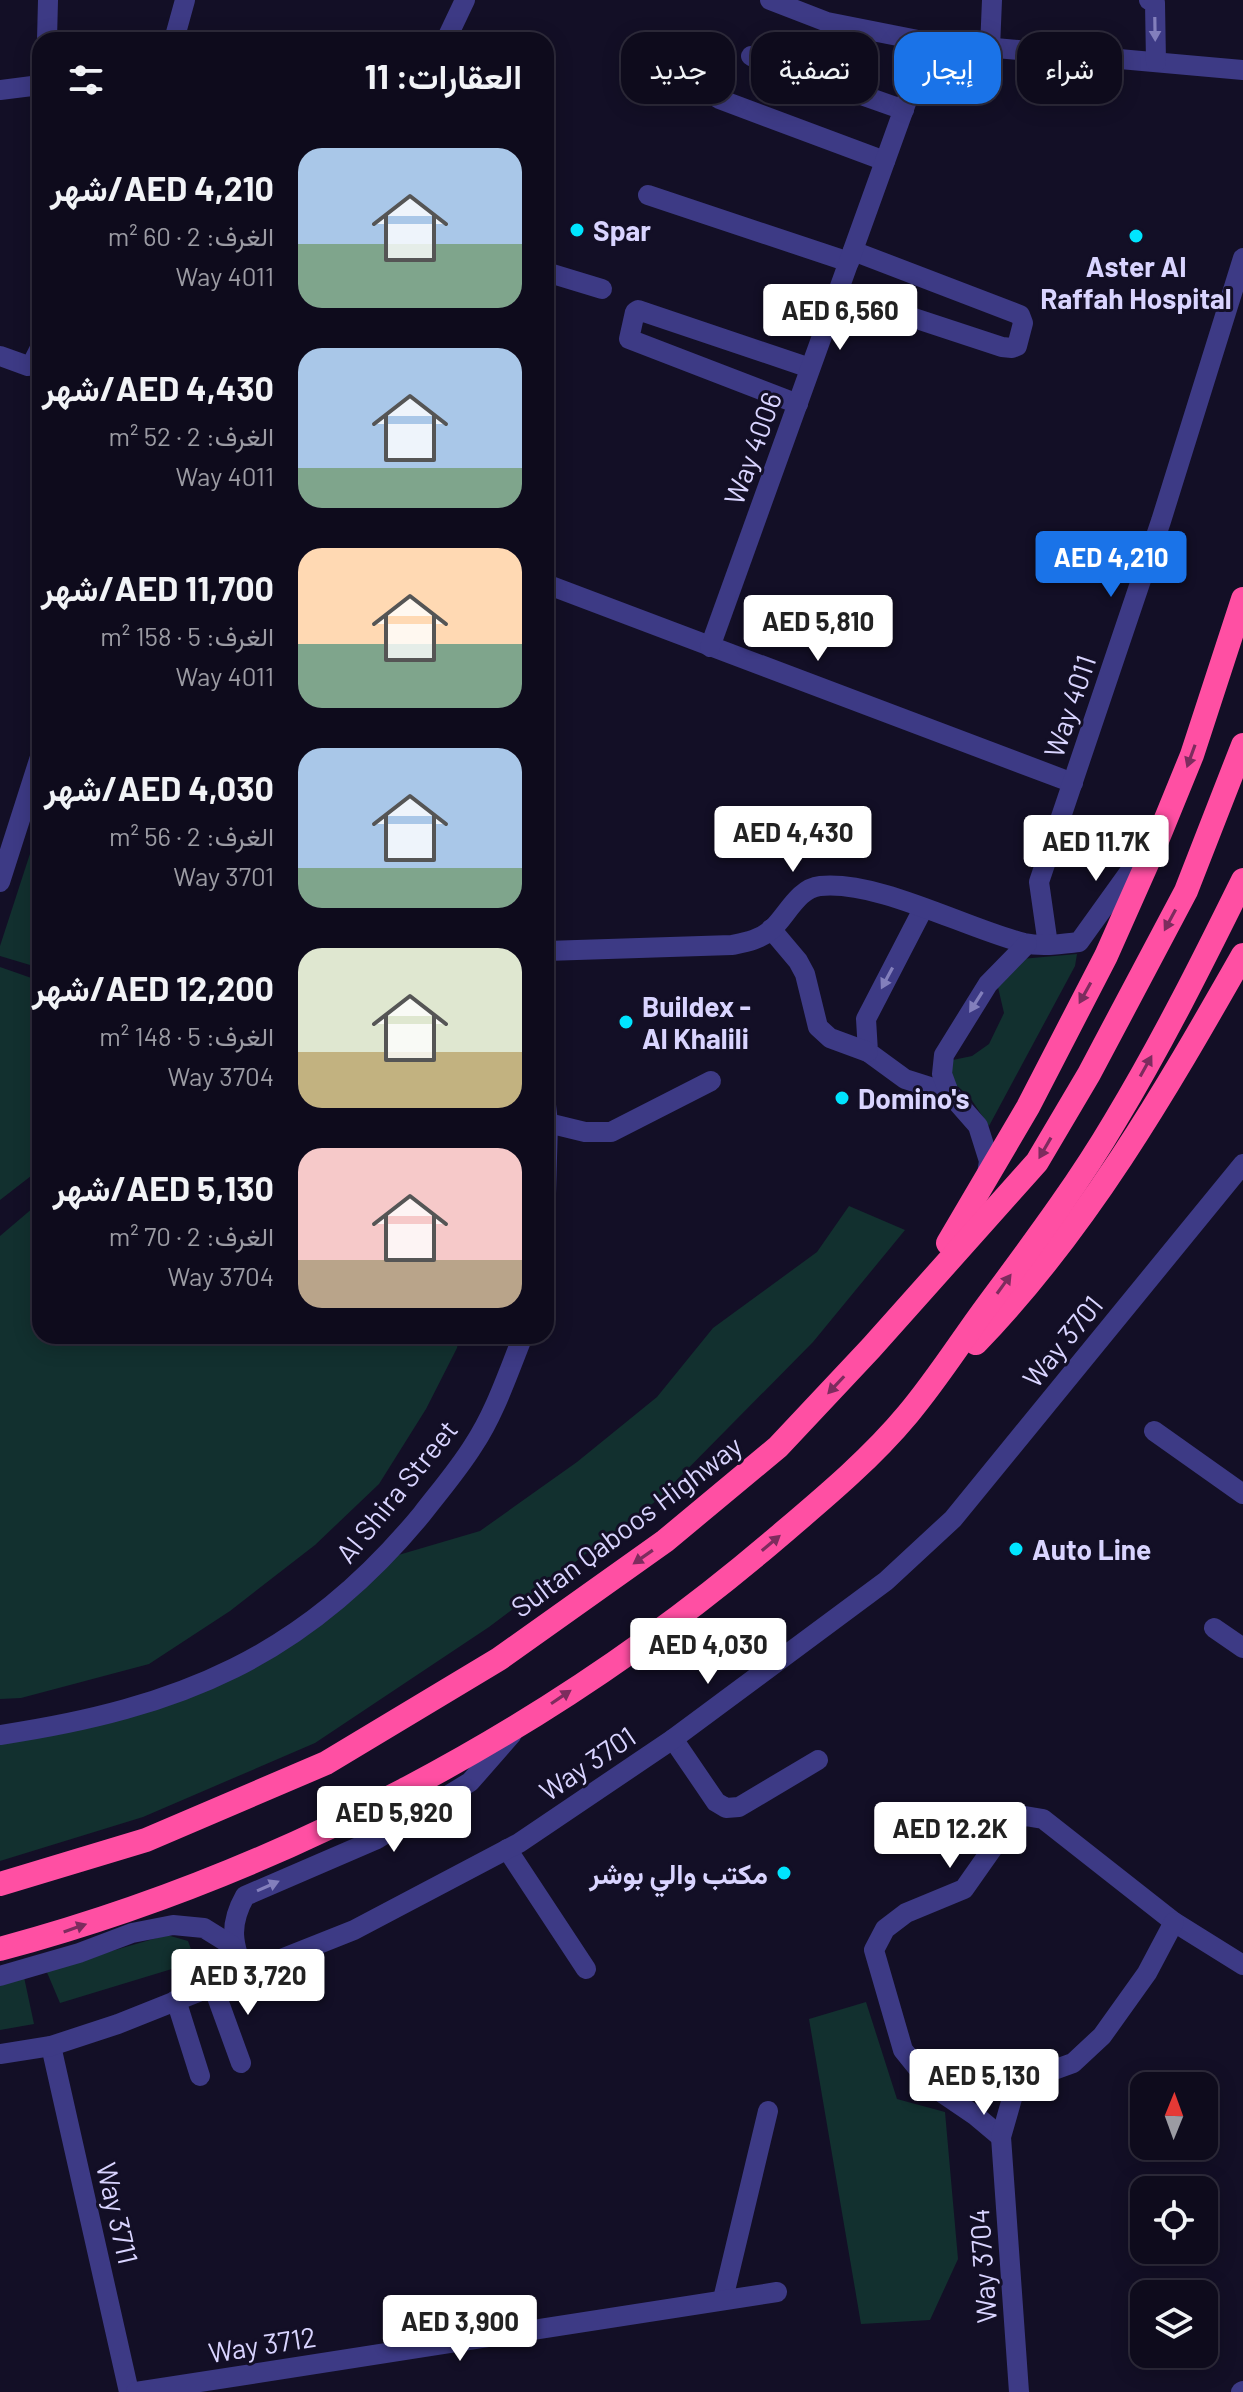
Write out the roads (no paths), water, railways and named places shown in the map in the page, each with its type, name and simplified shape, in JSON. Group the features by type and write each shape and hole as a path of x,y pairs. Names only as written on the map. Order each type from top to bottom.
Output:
{"highway":[{"path":"871,1348 958,1230 1028,1107 1106,956 1192,755 1243,599"},
{"name":"Sultan Qaboos Highway","path":"0,1884 146,1840 326,1763 499,1659 665,1541 767,1457 871,1348 1037,1162 1089,1074 1186,891 1243,745"},
{"path":"908,1414 1039,1236 1115,1122 1195,978 1243,880"},
{"path":"0,1949 60,1933 200,1884 393,1795 518,1727 712,1593 809,1511 1017,1301 1079,1223 1160,1096 1243,955"}],"street":[{"path":"47,32 48,0"},
{"path":"176,32 185,0"},
{"path":"450,32 465,0"},
{"path":"770,0 827,22 894,35"},
{"path":"991,32 992,0"},
{"path":"1149,0 1155,3 1156,62"},
{"path":"1001,49 1243,70"},
{"path":"0,90 32,86"},
{"path":"878,101 904,110"},
{"path":"732,104 885,161"},
{"name":"Way 4006","path":"710,647 906,104"},
{"path":"648,195 851,257 1020,315 1023,323 1017,346 1002,347 838,293"},
{"name":"Way 4011","path":"1048,945 1039,882 1161,521 1243,258"},
{"path":"554,274 602,289"},
{"path":"798,404 629,339 635,312 638,310 810,368"},
{"path":"0,356 28,366 32,364"},
{"path":"554,587 1073,783"},
{"path":"0,882 32,782"},
{"path":"554,951 732,945 755,941 814,886 839,885 1027,944 1079,942 1135,864 1154,848"},
{"path":"868,1052 866,1019 923,909"},
{"path":"771,929 805,974 818,1027 830,1038 868,1052 905,1079 949,1093"},
{"path":"985,1182 989,1161 978,1126 949,1093 942,1074 944,1055 988,984 1027,944"},
{"path":"554,1117 598,1134 611,1132 711,1081"},
{"name":"Way 3701","path":"0,2054 51,2046 118,2024 354,1930 507,1849 673,1739 886,1581 953,1519 1243,1164"},
{"name":"Al Shira Street","path":"0,1735 113,1714 199,1685 257,1659 341,1600 389,1553 474,1445 520,1344"},
{"path":"1154,1431 1243,1494"},
{"path":"1214,1628 1243,1648"},
{"path":"245,1975 233,1946 236,1912 245,1896 377,1839 470,1782 518,1727"},
{"path":"673,1739 716,1802 726,1808 739,1807 818,1760"},
{"path":"1001,2137 932,2086 903,2050 874,1950 885,1929 906,1913 964,1889 1011,1822 1025,1816 1043,1819 1174,1922 1243,1965"},
{"path":"507,1849 586,1969"},
{"name":"Way 3704","path":"1019,2392 1001,2137 1013,2095 1037,2076 1073,2063 1102,2036 1147,1973 1174,1922"},
{"path":"0,1976 79,1953 132,1933 173,1925 204,1928 233,1946"},
{"path":"213,1986 241,2063"},
{"path":"176,2000 200,2076"},
{"name":"Way 3711","path":"51,2046 129,2392"},
{"path":"723,2299 768,2111"},
{"name":"Way 3712","path":"136,2392 777,2292"}],"place":[{"name":"Spar","path":"577,230"},
{"name":"Aster Al Raffah Hospital","path":"1136,236"},
{"name":"Buildex - Al Khalili","path":"626,1022"},
{"name":"Domino's","path":"842,1098"},
{"name":"Auto Line","path":"1016,1549"},
{"name":"مكتب والي بوشر","path":"784,1873"}]}
